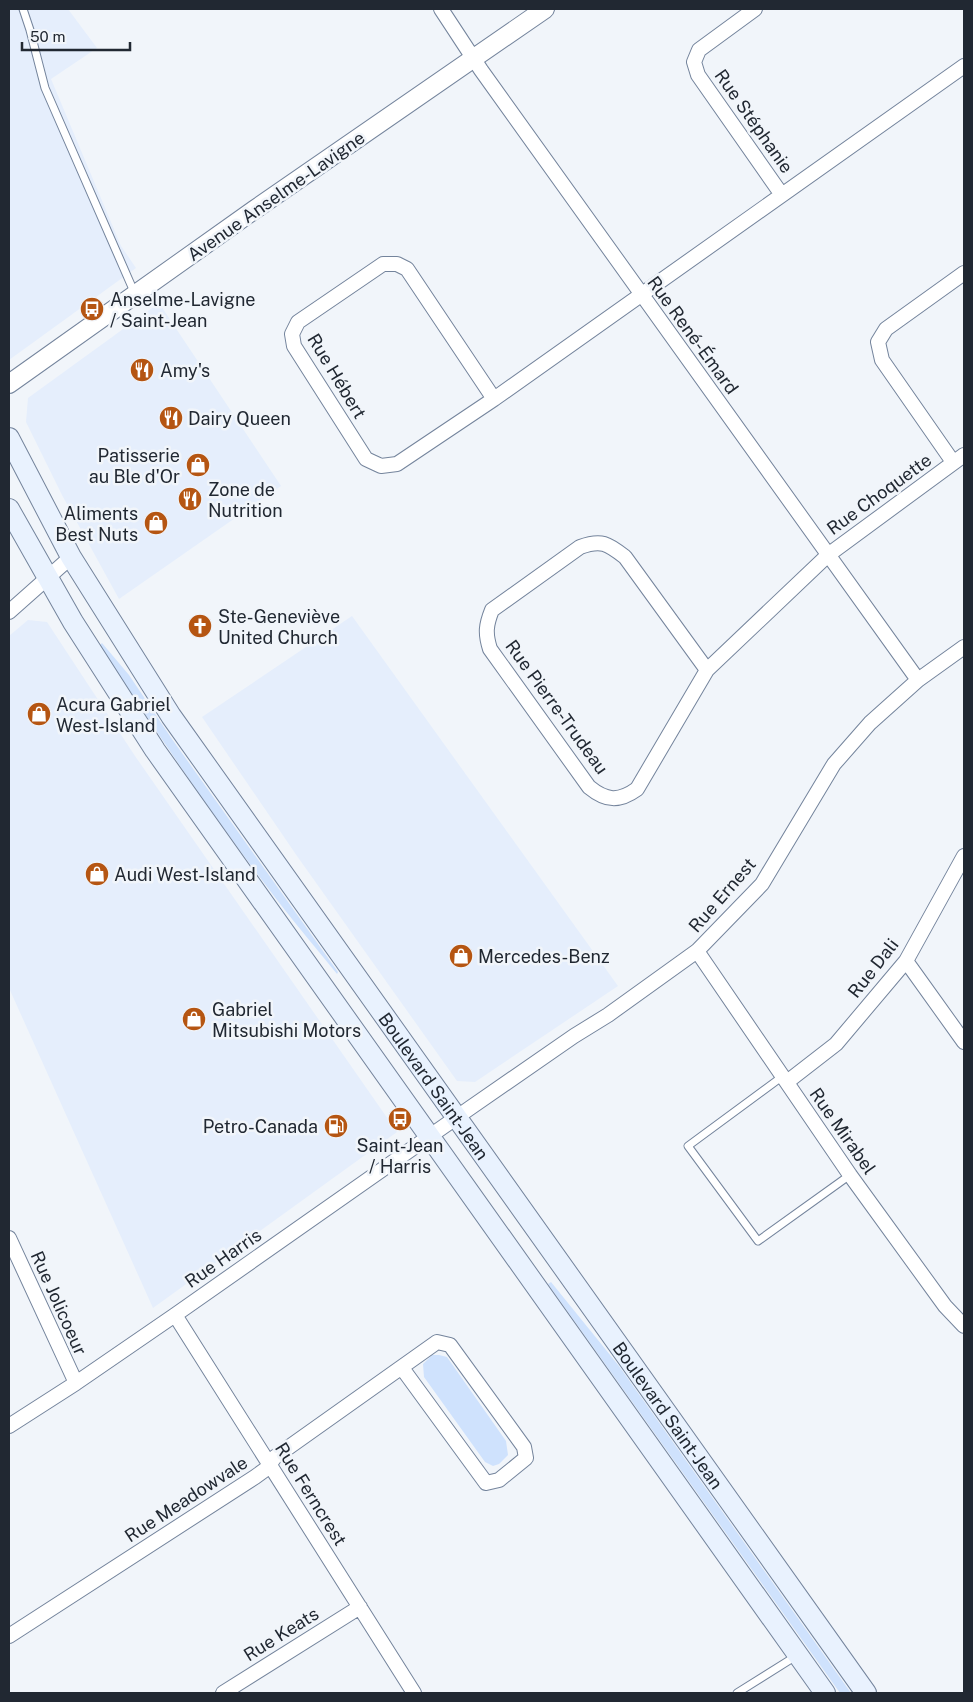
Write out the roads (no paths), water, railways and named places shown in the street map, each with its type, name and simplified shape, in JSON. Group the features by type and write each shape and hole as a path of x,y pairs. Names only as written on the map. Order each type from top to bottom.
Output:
{"main road":[{"name":"Boulevard Saint-Jean","path":"9,438 71,557 171,716 866,1693"},
{"name":"Boulevard Saint-Jean","path":"9,509 47,579 106,676 155,750 825,1693"}],"street":[{"name":"Rue René-Émard","path":"441,9 473,59 918,680"},
{"name":"Avenue Anselme-Lavigne","path":"9,384 254,210 545,9"},
{"name":"Rue Stéphanie","path":"755,9 699,50 694,62 698,75 782,195"},
{"name":"Rue Stéphanie","path":"641,294 964,66"},
{"name":"Rue Hébert","path":"494,399 407,269 397,264 383,264 298,322 292,334 294,346 366,459 381,466 397,464 494,399 641,294"},
{"name":"Rue Choquette","path":"828,555 959,458 882,360 878,342 886,329 964,274"},
{"name":"Rue Pierre-Trudeau","path":"707,670 625,557 609,544 593,542 580,547 492,610 487,622 486,636 490,649 589,787 599,795 612,798 626,797 637,788 707,670 828,555"},
{"path":"9,612 71,557"},
{"name":"Rue Ernest","path":"457,1116 608,1015 697,951 762,884 834,764 870,724 918,680 964,647"},
{"name":"Rue Dali","path":"785,1080 836,1044 906,961 964,856"},
{"name":"Rue Mirabel","path":"697,951 850,1175 945,1306 964,1326"},
{"path":"906,961 964,1042"},
{"name":"Rue Harris","path":"9,1426 175,1315 457,1116"},
{"name":"Rue Jolicoeur","path":"9,1238 76,1383"},
{"name":"Rue Ferncrest","path":"175,1315 414,1693"},
{"name":"Rue Meadowvale","path":"9,1636 262,1472 275,1458 437,1342 450,1345 524,1447 526,1458 498,1480 486,1483 402,1368"},
{"name":"Rue Keats","path":"223,1693 360,1607"}],"lane":[{"path":"23,9 45,88 136,295"},
{"path":"785,1080 688,1146 758,1241 850,1175"},
{"path":"736,1693 798,1654"}],"place":[{"name":"Anselme-Lavigne / Saint-Jean","path":"92,309"},
{"name":"Amy's","path":"142,370"},
{"name":"Dairy Queen","path":"171,418"},
{"name":"Patisserie au Ble d'Or","path":"198,465"},
{"name":"Zone de Nutrition","path":"190,499"},
{"name":"Aliments Best Nuts","path":"156,523"},
{"name":"Ste-Geneviève United Church","path":"200,626"},
{"name":"Acura Gabriel West-Island","path":"39,714"},
{"name":"Audi West-Island","path":"97,874"},
{"name":"Mercedes-Benz","path":"461,956"},
{"name":"Gabriel Mitsubishi Motors","path":"194,1019"},
{"name":"Saint-Jean / Harris","path":"400,1119"},
{"name":"Petro-Canada","path":"336,1126"}]}
